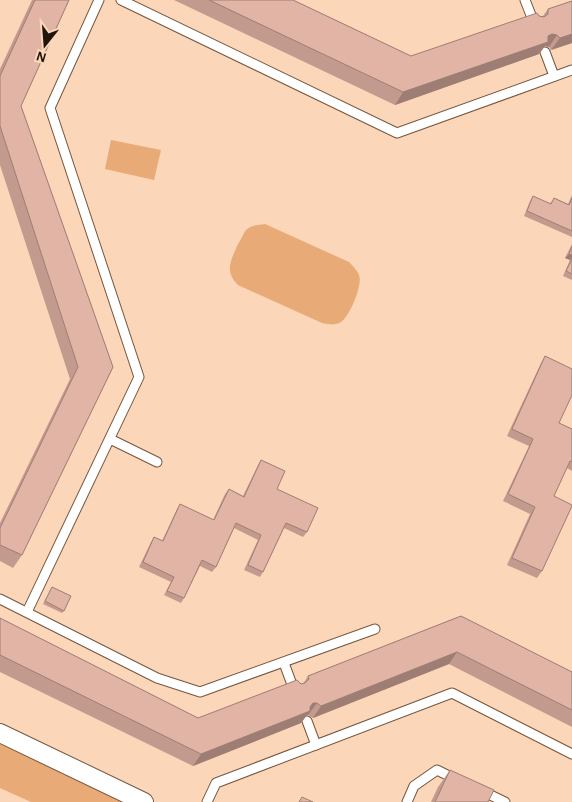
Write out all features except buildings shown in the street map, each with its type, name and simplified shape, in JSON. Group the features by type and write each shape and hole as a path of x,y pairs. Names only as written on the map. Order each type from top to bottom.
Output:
{"street":[{"path":"0,733 144,802"}],"lane":[{"path":"27,612 139,377 50,108 99,0"},
{"path":"121,0 397,133 572,70"},
{"path":"525,0 534,23"},
{"path":"545,52 554,76"},
{"path":"110,438 158,462"},
{"path":"0,599 157,678 200,692 375,629"},
{"path":"284,662 294,690"},
{"path":"207,802 216,783 452,694 572,754"},
{"path":"307,721 316,745"},
{"path":"407,802 414,786 437,770 504,802"}],"shaded area":[{"path":"111,140 161,150 154,180 105,169"},
{"path":"265,224 349,262 356,270 360,279 359,285 352,307 345,319 334,324 322,323 238,285 230,270 233,255 246,230"},
{"path":"0,743 125,802 31,802 0,788"}]}
